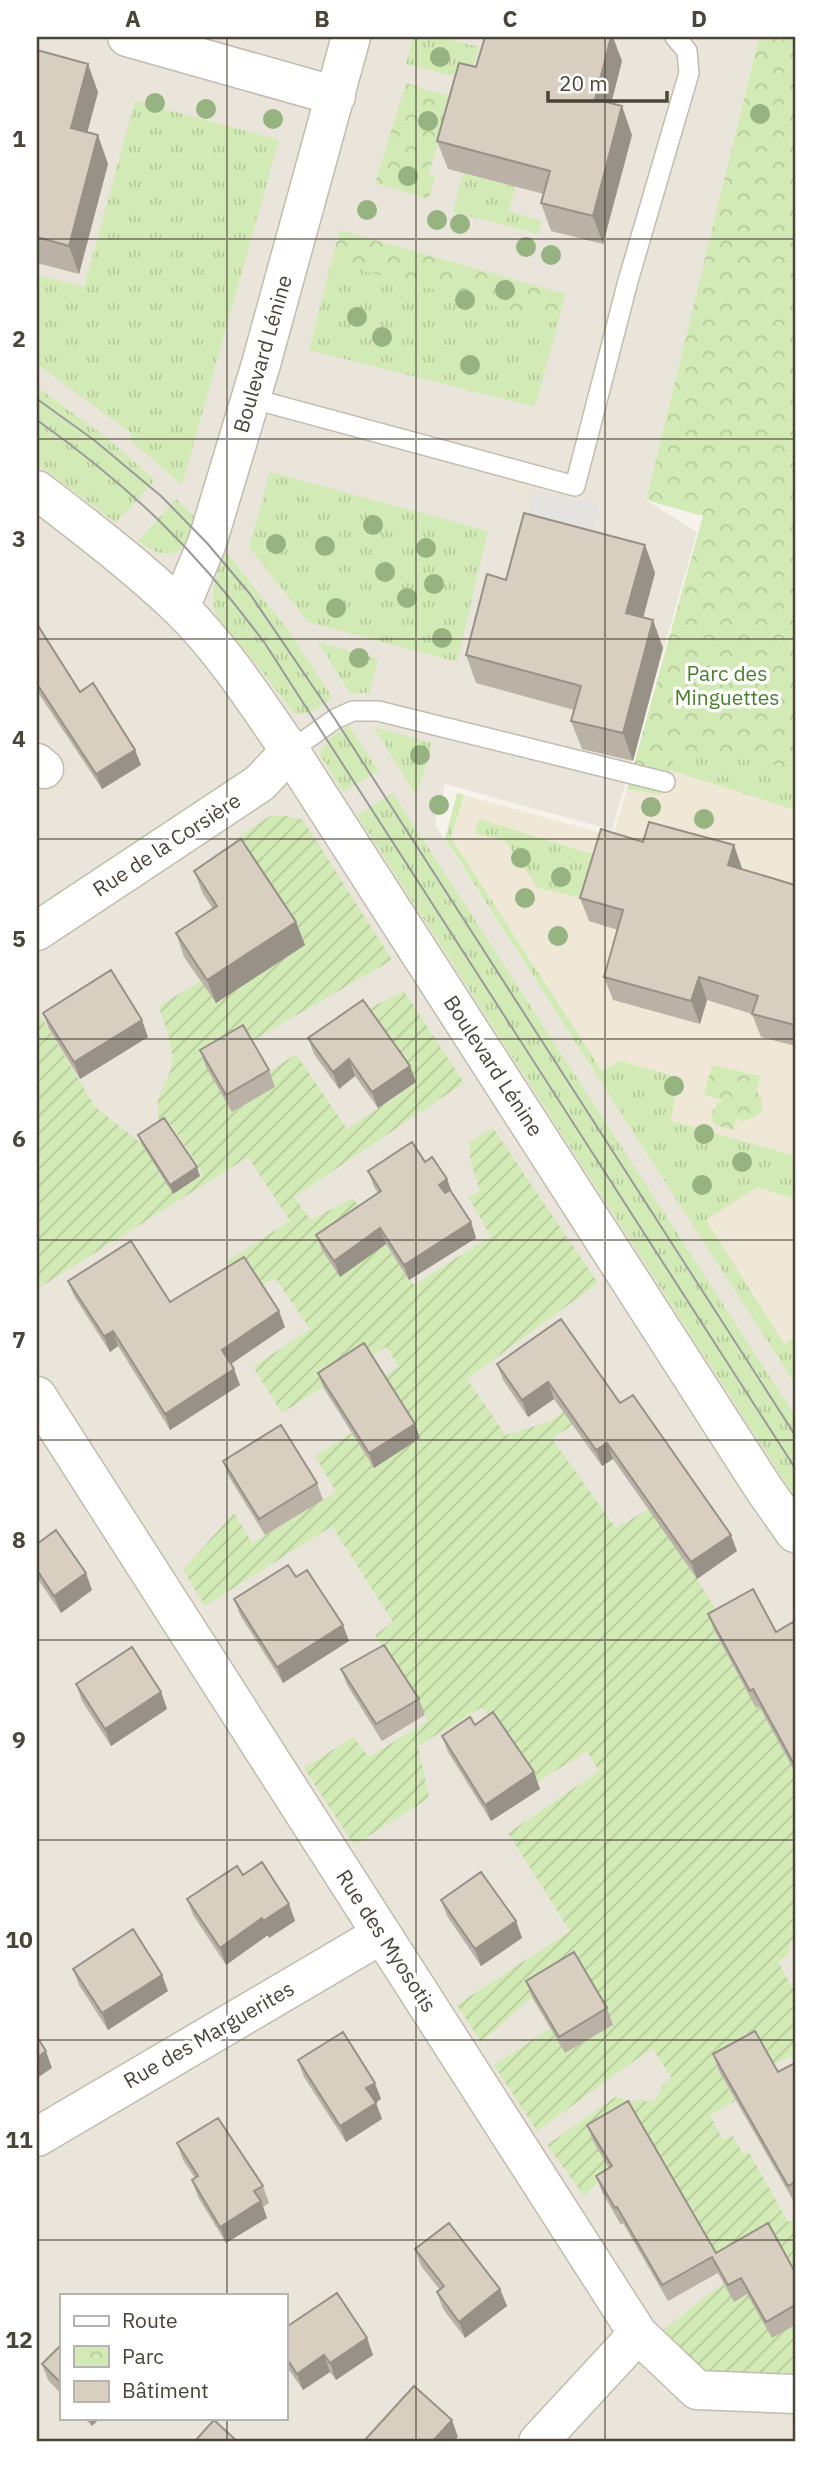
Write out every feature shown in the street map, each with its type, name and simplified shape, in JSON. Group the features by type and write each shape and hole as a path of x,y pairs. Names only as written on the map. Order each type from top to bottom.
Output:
{"street":[{"path":"127,37 336,96"},
{"name":"Boulevard Lénine","path":"180,608 207,543 351,37"},
{"name":"Boulevard Lénine","path":"37,490 180,608 247,689 290,751 749,1466 795,1532"},
{"name":"Rue de la Corsière","path":"37,930 260,783 290,751"},
{"name":"Rue des Myosotis","path":"37,1396 638,2334 697,2390 795,2394"},
{"name":"Rue des Marguerites","path":"37,2137 382,1934"},
{"path":"538,2442 638,2334"}],"lane":[{"path":"250,398 575,486 628,281 690,73 687,51 675,37"},
{"path":"290,751 335,719 353,711 379,711 666,782"}],"shaded area":[{"path":"37,37 759,37 646,500 697,532 612,830 445,784 435,825 795,1382 795,2442 37,2442"},
{"path":"533,490 598,504 591,538 526,524"},
{"path":"673,759 795,771 795,1370 451,838 464,795 613,836 627,789 661,795"}],"green space":[{"path":"413,37 439,37 479,47 470,81 406,64"},
{"name":"Parc des Minguettes","path":"759,37 795,37 795,771 750,760 674,759 661,795 627,789 703,516 646,500"},
{"path":"406,83 452,97 429,174 435,176 429,199 375,183"},
{"path":"135,101 279,140 182,485 129,439 132,434 37,364 37,275 84,287"},
{"path":"463,173 515,187 509,211 542,221 538,234 453,212"},
{"path":"340,230 565,294 558,323 331,262"},
{"path":"331,262 558,323 535,407 309,350"},
{"path":"37,387 107,438 155,480 116,523 37,464"},
{"path":"270,472 488,531 457,662 308,622 249,547"},
{"path":"176,499 196,518 182,547 168,554 159,553 138,541"},
{"path":"224,549 285,626 333,698 310,712 294,713 218,619 213,590"},
{"path":"318,642 378,659 369,693 350,693"},
{"path":"349,726 379,771 343,792 320,755 335,734"},
{"path":"374,727 432,743 416,796"},
{"path":"722,757 769,761 795,771 795,810 670,770 673,759"},
{"path":"393,793 795,1416 795,1492 791,1491 357,815"},
{"path":"457,793 464,795 451,838 602,1071 620,1061 678,1077 671,1121 792,1155 795,1199 757,1187 706,1220 784,1344 795,1337 795,1384 445,839"},
{"path":"270,816 303,820 392,960 207,1067 232,1111 275,1087 268,1073 296,1054 347,1129 416,1083 364,1011 404,991 464,1083 294,1197 311,1220 353,1198 414,1285 491,1236 468,1197 480,1191 471,1163 469,1142 493,1128 598,1283 467,1379 506,1435 551,1421 594,1388 604,1403 552,1439 616,1528 649,1509 725,1625 714,1631 756,1707 784,1693 769,1724 786,1753 796,1783 793,1805 795,1938 791,1940 788,1955 778,1962 795,1992 795,2055 771,2065 719,2071 735,2101 710,2115 723,2140 733,2136 743,2154 749,2152 788,2222 795,2219 795,2278 722,2269 610,2170 584,2196 547,2145 615,2097 632,2101 653,2101 662,2086 672,2078 652,2048 537,2131 494,2065 551,2028 532,1997 481,2042 457,2005 570,1931 508,1833 599,1771 587,1751 536,1783 482,1707 418,1746 429,1798 354,1845 304,1768 353,1737 369,1757 428,1721 375,1635 393,1622 332,1526 205,1606 183,1570 234,1513 252,1543 336,1492 315,1456 352,1433 420,1438 382,1377 399,1367 386,1347 282,1413 253,1367 310,1329 275,1278 259,1287 238,1279 227,1261 290,1221 248,1157 37,1289 37,1009 95,1107 141,1143 173,1193 203,1174 171,1124 163,1130 159,1117 159,1097 169,1074 172,1055 159,1006 201,981 216,1003 250,863 234,840"},
{"path":"479,819 595,855 583,898 538,888 506,842 475,833"},
{"path":"712,1065 760,1076 757,1092 762,1099 762,1112 743,1122 737,1118 733,1130 715,1125 712,1111 722,1100 704,1095"},
{"path":"723,2283 734,2301 747,2294 795,2325 795,2375 696,2371 662,2331"}],"building":[{"path":"485,37 611,37 595,99 622,106 593,216 541,203 550,171 437,141 459,63 476,67"},
{"path":"37,50 88,64 71,128 98,135 69,246 37,237"},
{"path":"524,513 645,545 626,613 653,620 623,733 571,721 581,686 466,655 487,574 506,580"},
{"path":"37,624 80,692 93,683 135,750 96,774 37,684"},
{"path":"649,822 734,845 728,865 795,885 795,1025 752,1014 758,996 699,977 691,1001 604,977 623,910 580,898 601,829 643,842"},
{"path":"241,839 296,922 207,980 176,933 217,906 194,871"},
{"path":"111,970 142,1020 74,1062 43,1013"},
{"path":"363,1000 410,1066 372,1092 349,1059 333,1072 308,1038"},
{"path":"243,1025 269,1070 226,1095 200,1050"},
{"path":"164,1118 197,1167 170,1185 138,1135"},
{"path":"412,1142 425,1162 432,1157 447,1179 439,1185 445,1193 450,1190 471,1222 404,1265 380,1228 334,1261 316,1235 381,1191 368,1171"},
{"path":"131,1241 170,1302 244,1257 279,1311 222,1350 234,1369 165,1414 113,1331 104,1336 68,1281"},
{"path":"561,1319 620,1403 633,1395 731,1535 691,1562 607,1443 596,1450 548,1382 522,1400 497,1364"},
{"path":"364,1343 415,1424 369,1453 318,1373"},
{"path":"281,1425 317,1483 259,1519 223,1461"},
{"path":"56,1530 86,1573 54,1596 37,1570 37,1544"},
{"path":"288,1565 296,1577 307,1570 343,1625 277,1667 234,1599"},
{"path":"753,1589 776,1632 793,1622 795,1626 795,1766 708,1614"},
{"path":"384,1645 419,1699 376,1724 341,1669"},
{"path":"132,1647 161,1692 105,1729 76,1684"},
{"path":"493,1712 534,1772 485,1805 442,1736 470,1717 475,1725"},
{"path":"262,1862 289,1904 263,1921 262,1918 220,1948 187,1899 237,1866 243,1875"},
{"path":"481,1872 516,1921 475,1949 441,1900"},
{"path":"133,1929 162,1975 102,2013 73,1969"},
{"path":"574,1952 607,2008 559,2037 526,1981"},
{"path":"755,2031 778,2072 795,2063 795,2182 788,2186 713,2054"},
{"path":"343,2032 375,2083 366,2088 376,2103 340,2126 298,2060"},
{"path":"37,2037 46,2051 37,2058"},
{"path":"628,2101 716,2253 768,2223 795,2272 795,2305 766,2322 741,2278 728,2285 712,2257 662,2285 596,2176 612,2166 587,2125"},
{"path":"218,2118 263,2186 254,2191 261,2201 220,2227 192,2180 198,2176 177,2143"},
{"path":"449,2223 500,2289 459,2322 437,2292 444,2286 415,2249"},
{"path":"337,2293 367,2338 330,2363 324,2355 297,2374 287,2359 287,2327"},
{"path":"60,2346 60,2382 42,2364"},
{"path":"414,2386 452,2420 432,2442 363,2442"},
{"path":"214,2420 238,2442 194,2442"}],"tram line":[{"path":"37,399 94,440 161,496 207,543 250,594 335,719 795,1435"},
{"path":"37,420 103,470 161,523 215,580 266,645 795,1468"}]}
